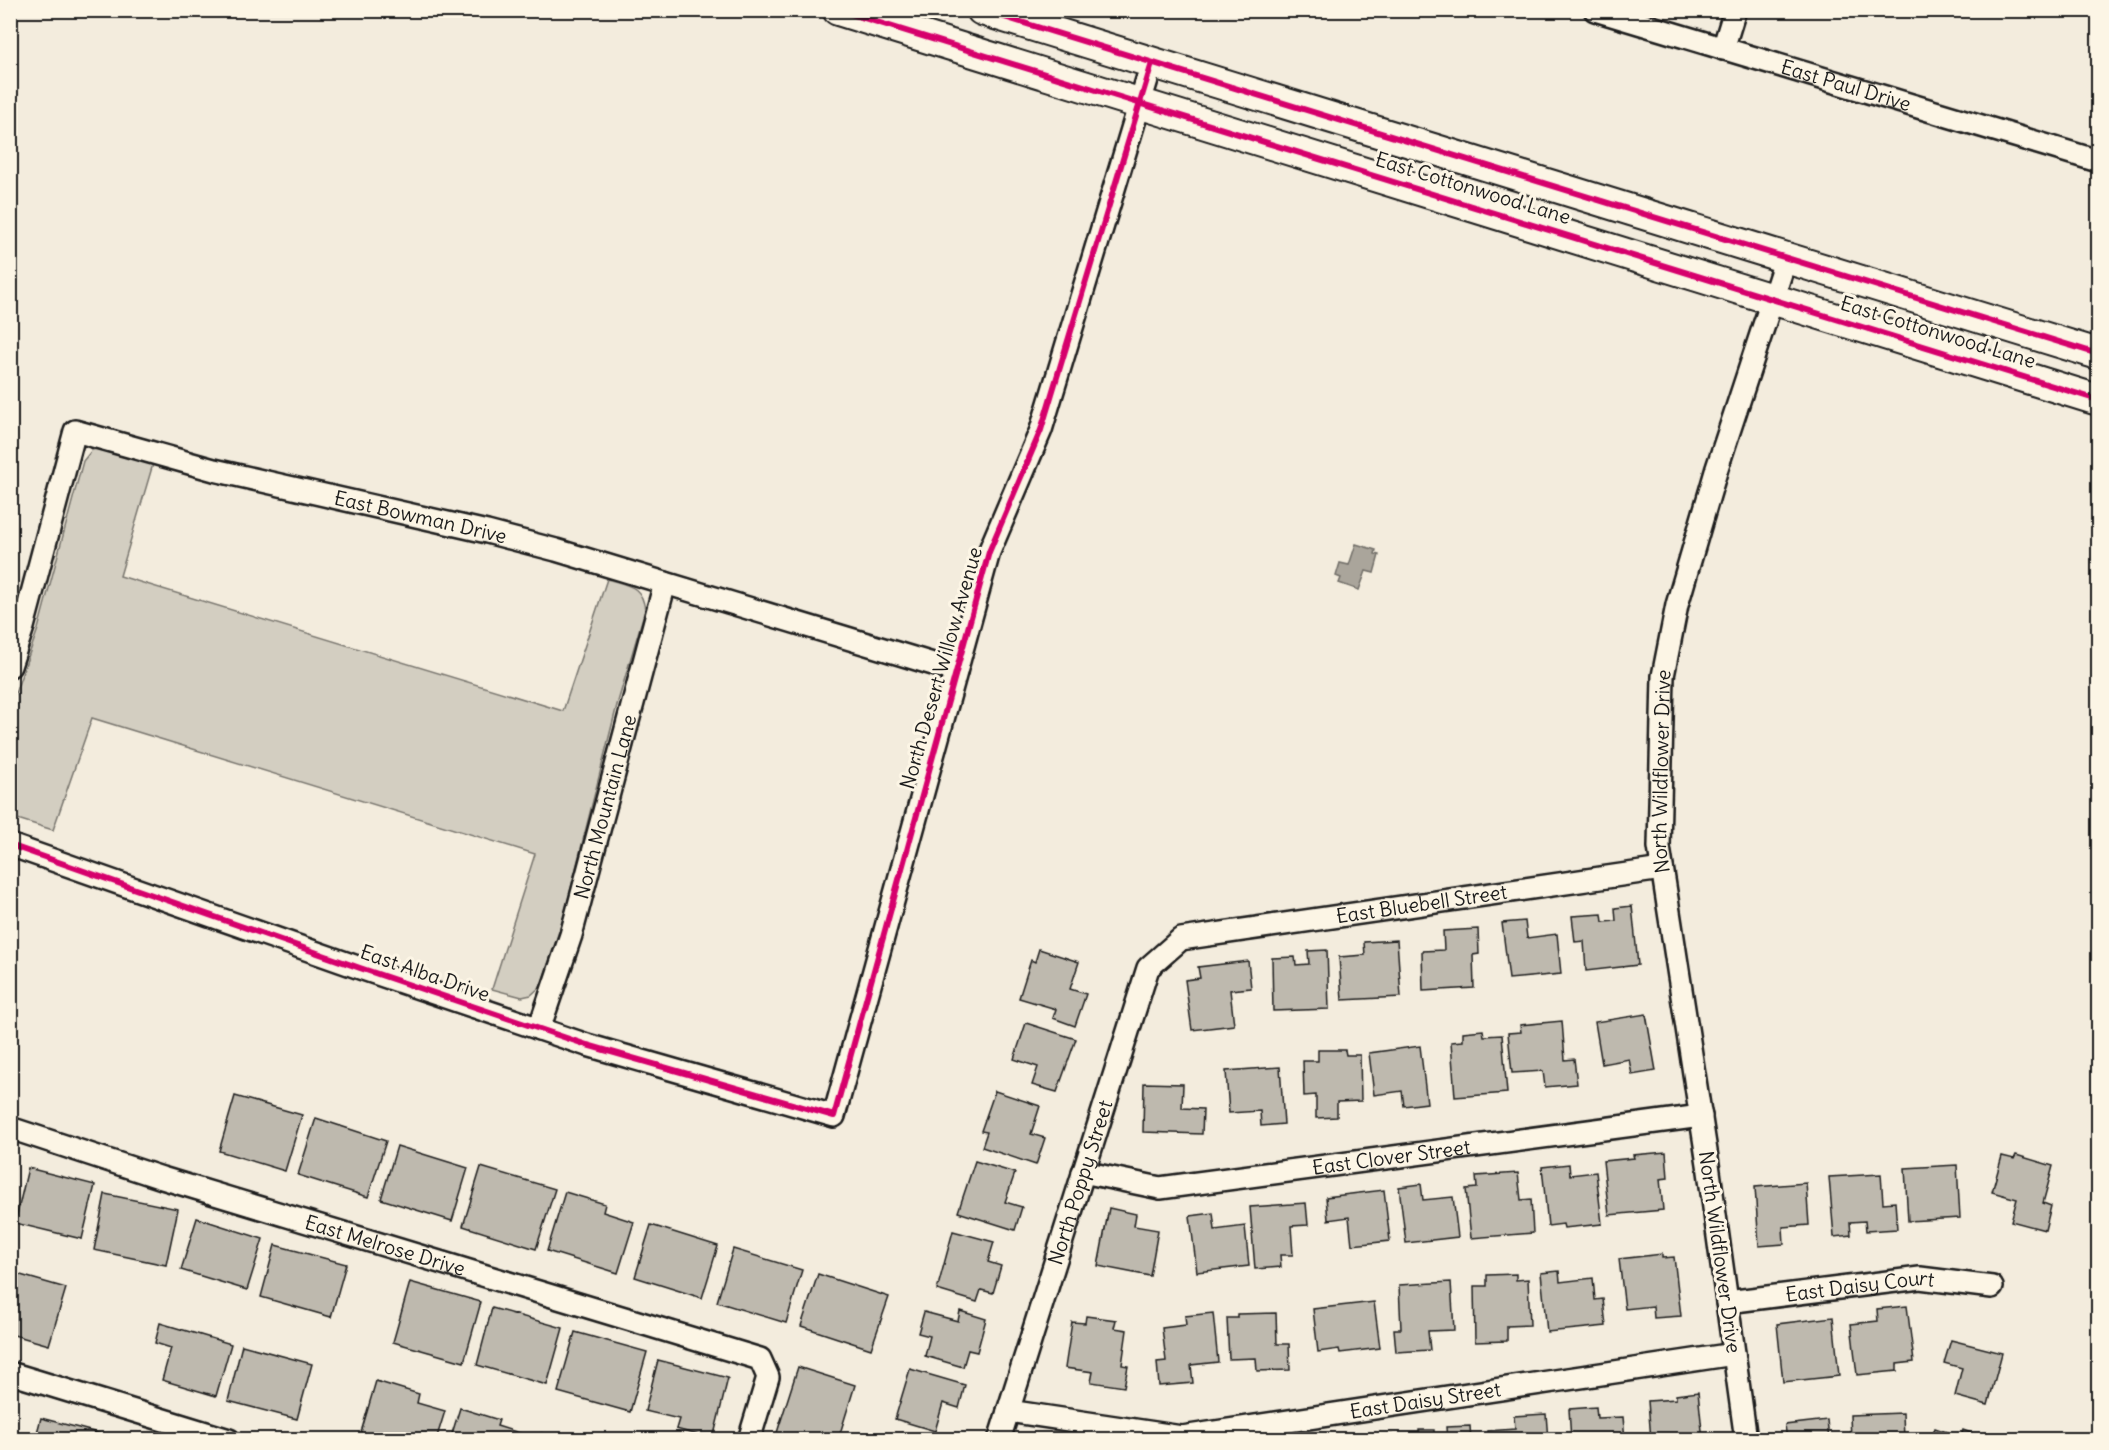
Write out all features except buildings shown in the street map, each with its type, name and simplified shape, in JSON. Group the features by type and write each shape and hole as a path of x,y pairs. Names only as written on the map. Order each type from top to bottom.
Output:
{"main road":[{"name":"East Cottonwood Lane","path":"838,10 2098,400"},
{"name":"East Cottonwood Lane","path":"982,10 2098,354"}],"street":[{"name":"East Paul Drive","path":"1595,10 2098,161"},
{"path":"1723,49 1735,10"},
{"name":"North Desert Willow Avenue","path":"834,1116 989,552 1041,430 1152,63"},
{"name":"North Wildflower Drive","path":"1746,1440 1701,1116 1659,848 1663,676 1677,605 1707,502 1786,258"},
{"name":"East Bowman Drive","path":"17,625 75,431 214,471 487,532 556,550 956,671"},
{"name":"North Mountain Lane","path":"539,1029 571,935 665,583"},
{"path":"10,666 17,625"},
{"name":"East Alba Drive","path":"10,845 360,969 587,1045 834,1116"},
{"name":"East Bluebell Street","path":"1181,939 1662,869"},
{"name":"North Poppy Street","path":"999,1440 1148,968 1181,939"},
{"name":"East Clover Street","path":"1083,1172 1160,1188 1701,1116"},
{"name":"East Melrose Drive","path":"10,1128 162,1178 760,1359 768,1377 749,1440"},
{"name":"East Daisy Court","path":"1727,1302 1920,1278 1992,1287"},
{"name":"East Daisy Street","path":"1008,1411 1182,1437 1734,1354"},
{"path":"10,1373 229,1440"}],"shaded area":[{"path":"102,448 153,464 120,576 563,711 607,579 628,585 641,596 645,610 617,705 564,916 541,986 531,995 522,997 492,989 535,854 92,718 53,830 11,817 11,705 38,629 83,461 92,450"},
{"path":"1356,544 1376,550 1375,554 1379,555 1374,573 1366,571 1359,590 1339,583 1341,578 1336,576 1340,563 1349,565"}],"cycle path":[{"path":"838,10 2098,400"},
{"path":"982,10 2098,354"},
{"path":"10,845 587,1045 834,1116 989,552 1041,430 1152,63"}]}
